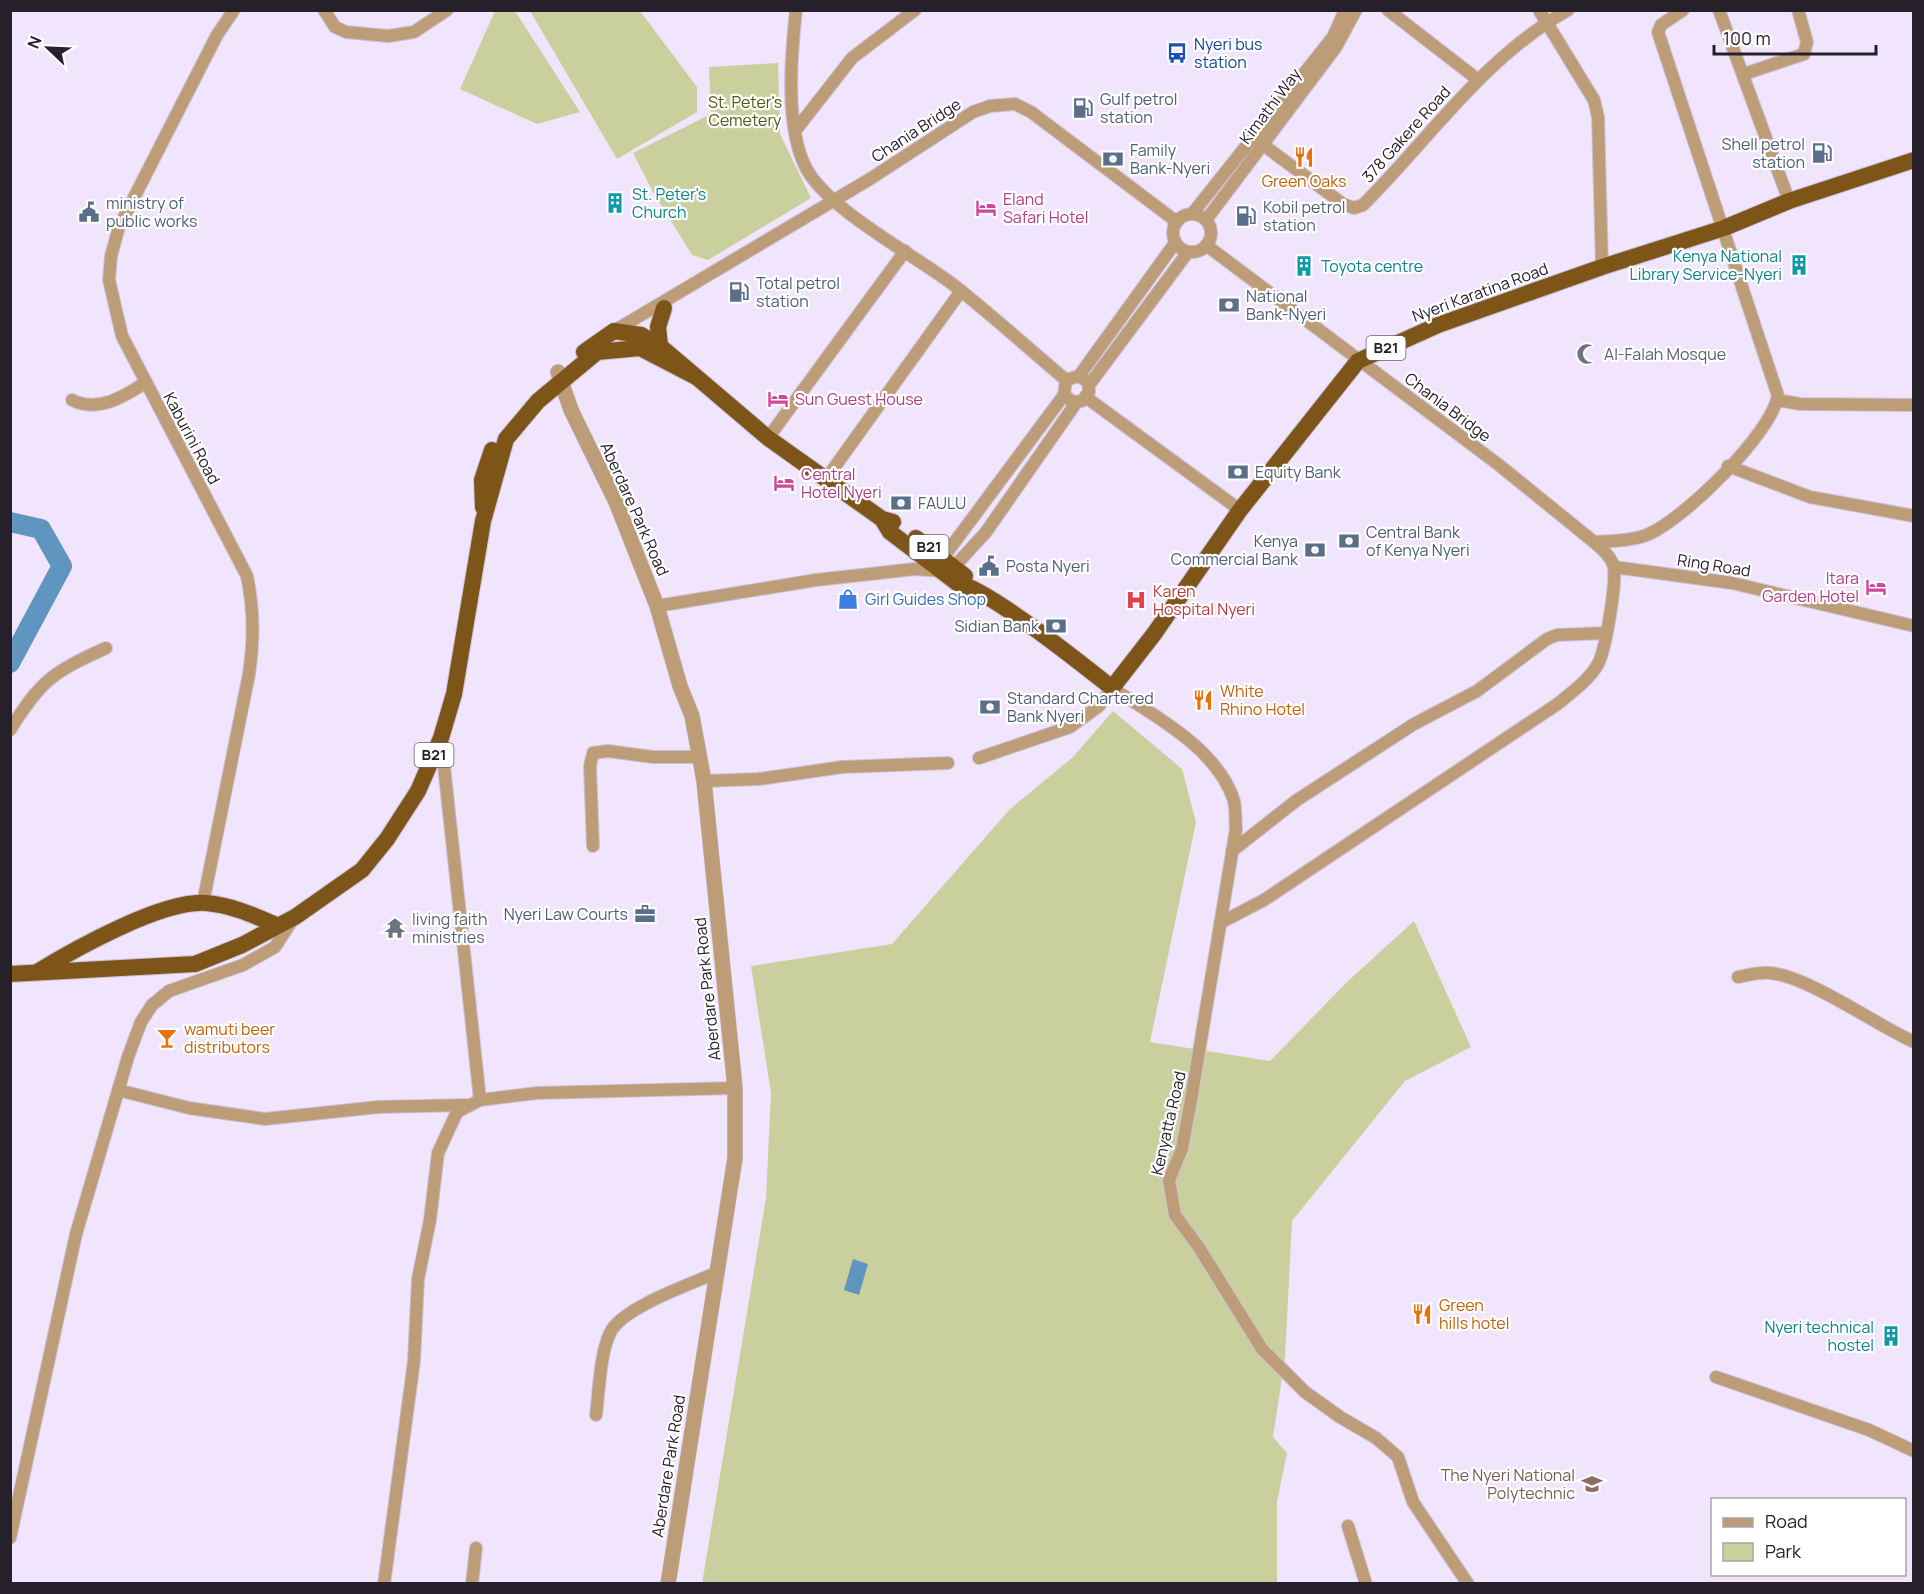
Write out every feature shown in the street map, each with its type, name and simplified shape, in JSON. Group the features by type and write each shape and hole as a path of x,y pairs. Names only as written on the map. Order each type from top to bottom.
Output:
{"highway":[{"name":"Nyeri Karatina Road","path":"1112,688 1154,634 1240,510 1358,361 1438,325 1602,267 1724,228 1789,201 1914,159"},
{"path":"660,346 658,327 664,308"},
{"name":"B21","path":"10,974 195,964 242,945 295,916 362,870 387,839 417,791 441,738 454,693 483,521 506,439 554,381 620,332 646,337 660,346 768,438 882,519 890,532 957,583 968,585 1014,616 1112,688"},
{"name":"B21","path":"554,381 597,352 640,348 694,376"},
{"path":"34,974 72,950 173,907 203,903 226,905 276,925"}],"street":[{"name":"Kaburini Road","path":"203,903 249,674 255,636 253,605 247,576 122,336 109,280 111,255 120,227 217,35 234,10"},
{"path":"324,10 335,27 346,32 388,36 414,32 447,10"},
{"path":"796,10 792,48 795,130 806,167 832,199 961,291 1073,378 1084,395 1240,510"},
{"path":"795,130 852,58 870,41 915,10"},
{"name":"Kimathi Way","path":"1192,214 1334,37 1346,10"},
{"name":"Kimathi Way","path":"1206,220 1336,47 1356,10"},
{"path":"1388,10 1477,79"},
{"path":"1539,10 1594,100 1598,117 1602,267"},
{"name":"378 Gakere Road","path":"1262,144 1343,204 1354,208 1363,205 1477,79 1547,22 1568,10"},
{"path":"1594,542 1648,534 1679,514 1761,432 1772,415 1778,396 1658,32 1661,25 1683,10"},
{"path":"1719,10 1789,201"},
{"path":"1744,74 1804,54 1808,42 1798,10"},
{"name":"Chania Bridge","path":"620,332 664,308 730,262 832,199 870,179 948,126 973,112 990,106 1015,104 1031,112 1177,222"},
{"path":"1192,214 1206,220 1211,230 1206,245 1198,251 1188,252 1175,243 1173,232 1177,222 1184,216 1192,214"},
{"path":"1084,395 1069,401 1063,389 1175,243"},
{"name":"Chania Bridge","path":"1206,245 1499,465 1594,542 1607,554 1614,567"},
{"path":"768,438 905,251"},
{"path":"657,606 816,580 936,565 986,532 1188,252"},
{"name":"Chania Bridge","path":"597,352 620,332 699,278 730,262"},
{"path":"826,479 961,291"},
{"name":"Aberdare Park Road","path":"554,381 571,410 616,502 657,606 680,686 692,716 704,781 735,1088 735,1158 668,1584"},
{"path":"72,400 81,405 98,406 129,393 145,383"},
{"path":"936,565 1064,394"},
{"path":"1777,400 1800,404 1914,405"},
{"path":"1728,466 1810,497 1914,516"},
{"path":"1220,923 1264,900 1559,703 1586,681 1598,663 1612,598 1614,567"},
{"name":"Ring Road","path":"1614,567 1732,583 1914,626"},
{"path":"1232,851 1297,800 1414,724 1478,691 1547,639 1557,635 1605,633"},
{"path":"10,730 45,681 63,668 106,648"},
{"path":"978,758 1070,727 1099,706 1112,688"},
{"name":"Kenyatta Road","path":"1112,688 1200,751 1222,777 1234,804 1236,829 1207,1016 1182,1149 1169,1180 1175,1215 1198,1246 1262,1350 1305,1392 1340,1417 1376,1438 1398,1458 1413,1502 1468,1584"},
{"path":"441,738 474,1103"},
{"path":"592,846 590,766 593,753 608,751 654,757 700,757"},
{"path":"704,781 759,779 842,767 879,768 948,763"},
{"path":"10,1538 76,1234 118,1090 141,1022 159,997 169,991 230,970 260,956 278,944 295,916"},
{"path":"1738,977 1770,973 1782,976 1829,997 1914,1042"},
{"path":"118,1090 189,1108 265,1119 378,1107 474,1103 537,1093 735,1088"},
{"path":"384,1584 414,1361 418,1279 430,1220 438,1153 457,1112 474,1103"},
{"path":"596,1415 607,1340 616,1324 656,1299 716,1273"},
{"path":"1716,1377 1869,1430 1914,1451"},
{"path":"1348,1526 1366,1584"},
{"path":"472,1584 476,1548"}],"green space":[{"path":"495,11 515,11 580,112 537,124 460,89"},
{"path":"530,11 640,11 697,87 697,112 617,159"},
{"name":"St. Peter's Cemetery","path":"778,63 780,134 811,198 708,260 692,255 653,192 633,153 711,114 709,67"},
{"path":"1113,711 1182,769 1196,822 1150,1042 1270,1061 1347,982 1414,921 1471,1047 1405,1081 1292,1221 1285,1358 1273,1437 1287,1453 1277,1502 1277,1583 702,1584 766,1198 771,1093 751,966 892,944 1010,809 1073,757"}],"water":[{"path":"853,1259 868,1264 859,1295 844,1290"}],"waterway":[{"path":"10,522 41,529 62,566 10,663"}],"place":[{"name":"Nyeri bus station","path":"1177,53"},
{"name":"Gulf petrol station","path":"1083,108"},
{"name":"Shell petrol station","path":"1822,153"},
{"name":"Green Oaks","path":"1304,157"},
{"name":"Family Bank-Nyeri","path":"1113,159"},
{"name":"St. Peter's Church","path":"615,203"},
{"name":"Eland Safari Hotel","path":"986,208"},
{"name":"ministry of public works","path":"89,212"},
{"name":"Kobil petrol station","path":"1246,216"},
{"name":"Kenya National Library Service-Nyeri","path":"1799,265"},
{"name":"Toyota centre","path":"1304,266"},
{"name":"Total petrol station","path":"739,292"},
{"name":"National Bank-Nyeri","path":"1229,305"},
{"name":"Al-Falah Mosque","path":"1587,354"},
{"name":"Sun Guest House","path":"778,399"},
{"name":"Equity Bank","path":"1238,472"},
{"name":"Central Hotel Nyeri","path":"784,483"},
{"name":"FAULU","path":"901,503"},
{"name":"Central Bank of Kenya Nyeri","path":"1349,541"},
{"name":"Kenya Commercial Bank","path":"1315,550"},
{"name":"Posta Nyeri","path":"989,566"},
{"name":"Itara Garden Hotel","path":"1876,587"},
{"name":"Girl Guides Shop","path":"848,599"},
{"name":"Karen Hospital Nyeri","path":"1136,600"},
{"name":"Sidian Bank","path":"1056,626"},
{"name":"White Rhino Hotel","path":"1203,700"},
{"name":"Standard Chartered Bank Nyeri","path":"990,707"},
{"name":"Nyeri Law Courts","path":"645,914"},
{"name":"living faith ministries","path":"395,928"},
{"name":"wamuti beer distributors","path":"167,1038"},
{"name":"Green hills hotel","path":"1422,1314"},
{"name":"Nyeri technical hostel","path":"1891,1336"},
{"name":"The Nyeri National Polytechnic","path":"1592,1484"}]}
